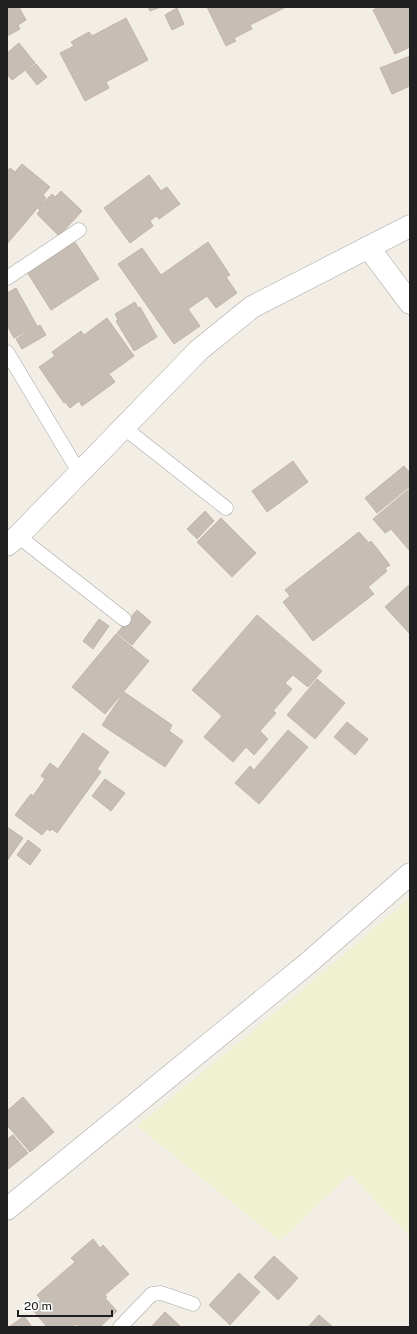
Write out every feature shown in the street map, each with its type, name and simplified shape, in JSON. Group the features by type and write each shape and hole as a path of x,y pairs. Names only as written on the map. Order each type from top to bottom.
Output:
{"street":[{"path":"13,540 199,350 252,308 410,226"},
{"path":"368,247 410,303"},
{"path":"7,1209 307,964 410,874"}],"lane":[{"path":"7,278 79,230"},
{"path":"7,352 79,472"},
{"path":"123,427 226,508"},
{"path":"13,540 124,618"},
{"path":"120,1327 152,1294 161,1293 193,1304"}],"green space":[{"path":"410,898 410,1237 350,1174 280,1241 137,1126 283,1006"}],"building":[{"path":"7,7 19,7 26,20 18,25 20,29 7,36"},
{"path":"148,7 161,7 150,11"},
{"path":"207,7 286,7 250,25 252,29 234,38 236,41 226,46"},
{"path":"379,7 410,7 410,47 395,54 373,10"},
{"path":"177,8 184,24 172,30 165,15"},
{"path":"126,18 148,60 106,82 109,88 85,101 60,53 74,46 71,42 89,32 92,36"},
{"path":"19,43 35,63 12,80 7,74 7,53"},
{"path":"410,56 410,86 392,94 380,68"},
{"path":"36,64 47,77 37,85 26,71"},
{"path":"22,164 50,187 43,195 46,198 7,244 7,172 10,168 15,172"},
{"path":"149,175 161,191 167,187 180,204 159,219 156,216 150,221 153,226 130,243 104,208"},
{"path":"61,191 82,211 59,236 37,214 40,210 38,208 52,194 55,197"},
{"path":"75,242 99,279 51,310 27,272"},
{"path":"208,242 230,275 226,277 237,293 216,308 207,296 188,309 200,326 174,344 118,264 142,248 161,275"},
{"path":"16,288 37,326 14,338 7,325 7,293"},
{"path":"135,302 138,308 140,307 157,337 134,351 116,321 118,320 115,314"},
{"path":"107,318 134,356 109,374 115,382 82,406 79,401 70,408 65,402 64,403 39,367 55,356 52,352 81,331 84,335"},
{"path":"40,325 46,335 22,349 16,339"},
{"path":"293,461 308,482 267,512 252,491"},
{"path":"404,466 410,473 410,486 377,513 365,498"},
{"path":"410,488 410,551 391,529 385,533 373,519"},
{"path":"205,511 214,521 197,539 187,529"},
{"path":"221,518 256,553 232,577 197,542"},
{"path":"359,532 369,543 371,541 390,565 385,568 387,571 368,587 374,594 313,641 283,602 290,596 285,590"},
{"path":"410,584 410,634 385,607"},
{"path":"137,610 151,622 132,645 117,633"},
{"path":"257,615 322,671 308,687 293,675 285,683 292,689 273,711 276,713 260,731 268,739 254,755 246,747 233,762 204,737 222,716 192,690"},
{"path":"99,619 109,626 93,649 83,641"},
{"path":"116,634 149,661 105,714 72,687"},
{"path":"317,679 345,703 315,739 287,715"},
{"path":"124,692 172,725 169,731 183,741 165,767 102,725"},
{"path":"347,722 368,739 355,755 334,737"},
{"path":"288,730 308,747 259,804 235,783 250,766 254,770"},
{"path":"83,733 109,752 97,769 101,772 57,833 52,829 50,831 47,829 42,835 15,815 31,794 33,796 45,779 41,776 50,763 58,769"},
{"path":"105,779 125,793 111,811 92,796"},
{"path":"7,827 23,838 7,861"},
{"path":"28,840 41,850 30,865 17,855"},
{"path":"23,1097 54,1132 30,1152 7,1125 7,1111"},
{"path":"13,1135 28,1153 7,1170 7,1139"},
{"path":"93,1239 100,1248 103,1245 129,1274 105,1295 107,1297 105,1298 117,1311 100,1327 79,1327 76,1324 72,1327 47,1327 31,1308 41,1300 37,1295 75,1262 71,1258"},
{"path":"274,1256 298,1278 278,1300 254,1277"},
{"path":"239,1273 260,1292 230,1325 209,1305"},
{"path":"165,1312 181,1327 151,1327"},
{"path":"319,1315 333,1327 308,1327"},
{"path":"24,1316 32,1327 9,1327"}]}
